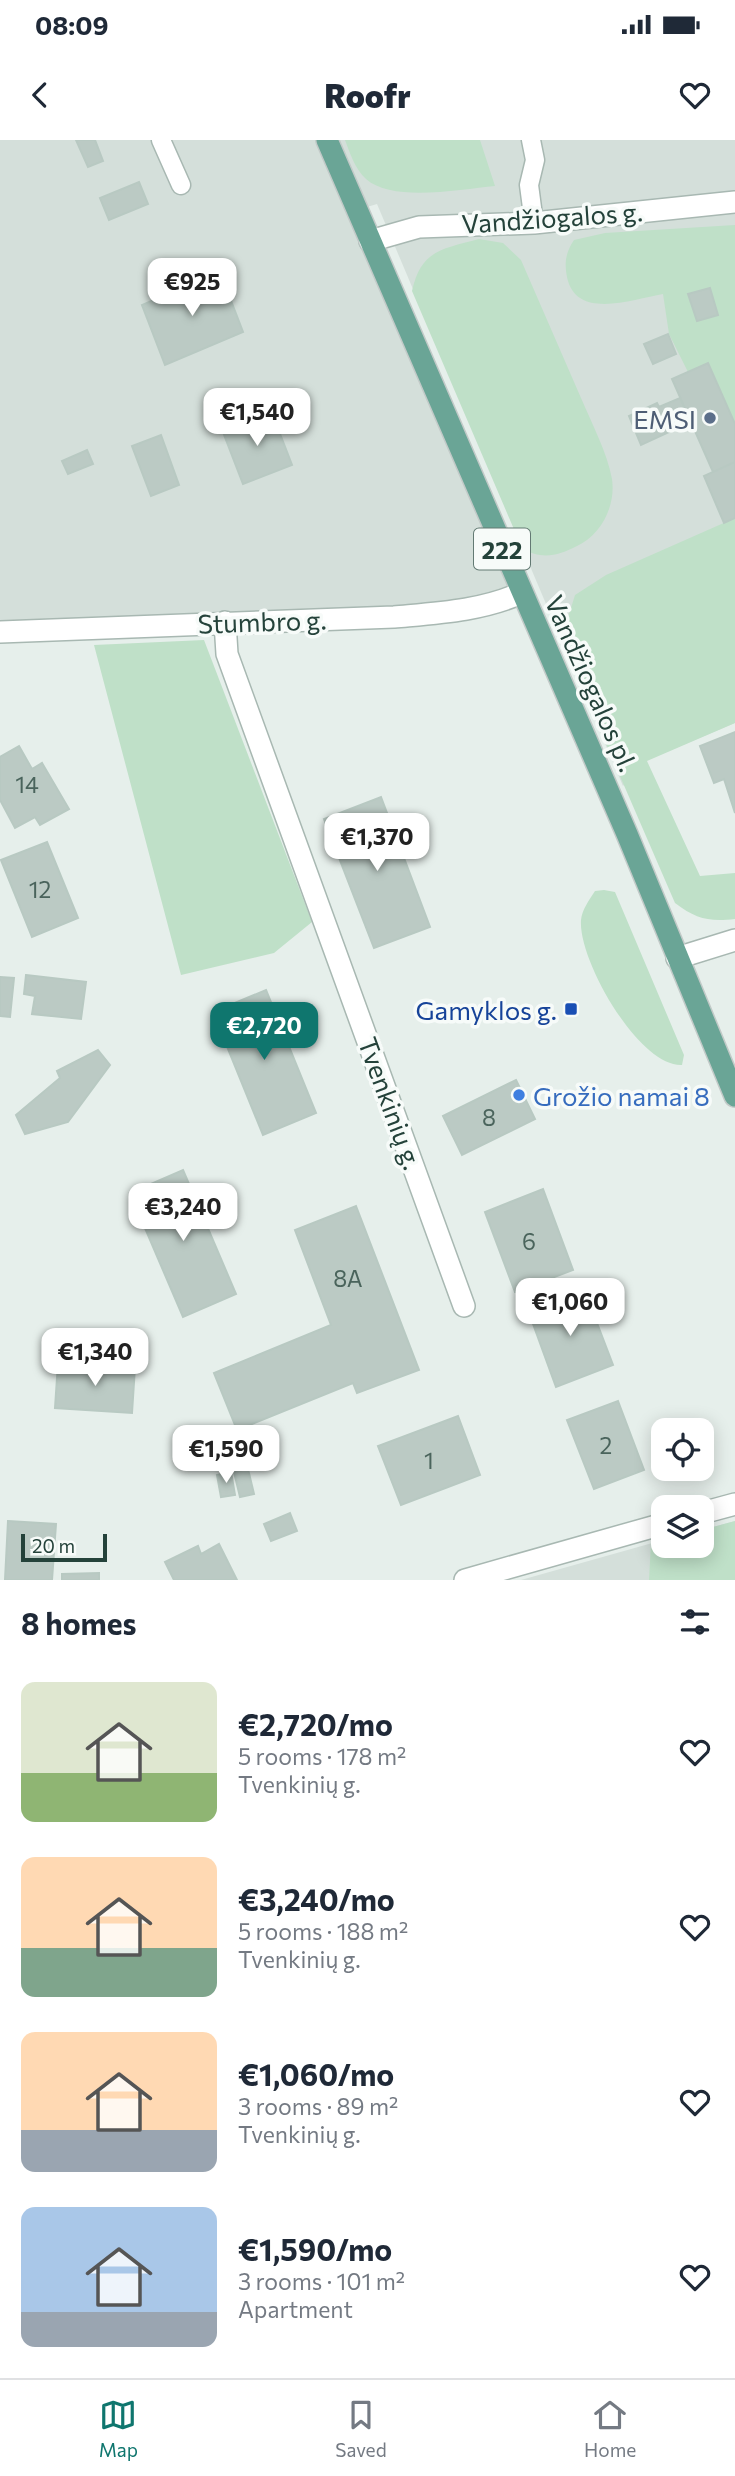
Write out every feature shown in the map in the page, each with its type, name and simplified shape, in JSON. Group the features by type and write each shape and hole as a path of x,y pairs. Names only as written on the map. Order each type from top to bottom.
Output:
{"main road":[{"name":"Vandžiogalos pl.","path":"327,140 627,834 735,1096"}],"street":[{"name":"Vandžiogalos g.","path":"370,241 419,227 534,223 735,202"},
{"name":"Stumbro g.","path":"0,632 453,612 506,600 521,593"},
{"name":"Tvenkinių g.","path":"225,622 227,654 464,1306"},
{"path":"677,958 735,940"},
{"path":"714,1510 735,1504"},
{"path":"465,1580 651,1527"}],"lane":[{"path":"161,140 181,185"},
{"path":"531,140 536,160 529,185 534,223"}],"shaded area":[{"path":"0,140 735,140 735,723 647,760 623,786 377,204 357,210 521,593 506,600 0,632"},
{"path":"735,1521 735,1580 521,1580 651,1543 651,1558 714,1558 714,1527"}],"green space":[{"path":"345,140 480,140 495,186 428,193 393,191 366,179 353,161"},
{"path":"735,225 735,424 688,372 669,334 663,294 607,304 582,299 572,291 567,277 566,257 574,240 605,233"},
{"path":"479,239 503,243 521,260 610,469 612,499 600,527 586,541 556,554 536,554 522,548 412,291 416,277 427,259 444,249"},
{"path":"735,518 735,723 647,761 700,876 735,873 735,919 718,920 696,916 675,903 561,640 575,595 606,575"},
{"path":"204,640 312,922 274,953 181,975 94,645"},
{"path":"595,891 615,892 684,1055 682,1065 665,1061 630,1031 600,984 589,960 581,920"},
{"path":"735,1521 735,1580 649,1580 651,1543 651,1558 714,1558 714,1527"}],"building":[{"path":"76,140 95,140 103,161 88,167"},
{"path":"139,182 148,204 109,220 100,198"},
{"path":"220,272 243,332 165,365 142,305"},
{"path":"710,288 718,315 697,321 688,294"},
{"path":"668,334 676,354 653,364 644,344"},
{"name":"EMSI","path":"708,363 735,424 735,462 713,472 672,379"},
{"path":"680,398 686,411 664,421 669,432 641,445 629,416 657,403 659,407"},
{"path":"272,413 292,465 243,484 223,432"},
{"path":"161,435 179,485 151,496 132,446"},
{"path":"87,450 93,464 68,474 62,461"},
{"path":"735,462 735,518 724,523 704,476"},
{"path":"735,732 735,813 724,779 714,783 700,746"},
{"path":"19,746 32,769 42,763 69,809 40,825 35,817 15,828 0,800 0,757"},
{"path":"381,797 430,927 374,948 324,819"},
{"path":"47,842 78,918 32,937 1,860"},
{"path":"26,975 86,982 81,1019 32,1014 35,996 24,994"},
{"path":"0,977 14,978 10,1017 0,1016"},
{"path":"266,990 316,1113 263,1135 213,1012"},
{"path":"98,1050 110,1065 68,1122 25,1134 16,1115 60,1078 57,1071"},
{"path":"516,1080 535,1119 462,1155 443,1116"},
{"path":"183,1170 236,1294 183,1317 130,1193"},
{"path":"543,1189 573,1270 515,1292 485,1212"},
{"path":"356,1206 419,1370 357,1393 353,1383 237,1430 214,1373 331,1325 295,1230"},
{"path":"584,1289 613,1365 556,1387 528,1310"},
{"path":"58,1363 135,1367 132,1413 55,1408"},
{"path":"618,1401 644,1470 594,1489 567,1420"},
{"path":"458,1416 480,1475 401,1505 378,1446"},
{"path":"245,1452 248,1463 231,1468 228,1457"},
{"path":"248,1469 254,1494 240,1497 234,1472"},
{"path":"231,1472 235,1495 221,1497 217,1475"},
{"path":"290,1513 297,1531 271,1541 264,1524"},
{"path":"8,1521 56,1524 52,1580 5,1580"},
{"path":"219,1544 237,1580 174,1580 165,1562 198,1546 201,1554"},
{"path":"99,1573 99,1580 62,1580 62,1574"}],"place":[{"name":"EMSI","path":"710,418"},
{"name":"Gamyklos g.","path":"571,1009"},
{"name":"Grožio namai 8","path":"519,1095"}]}
